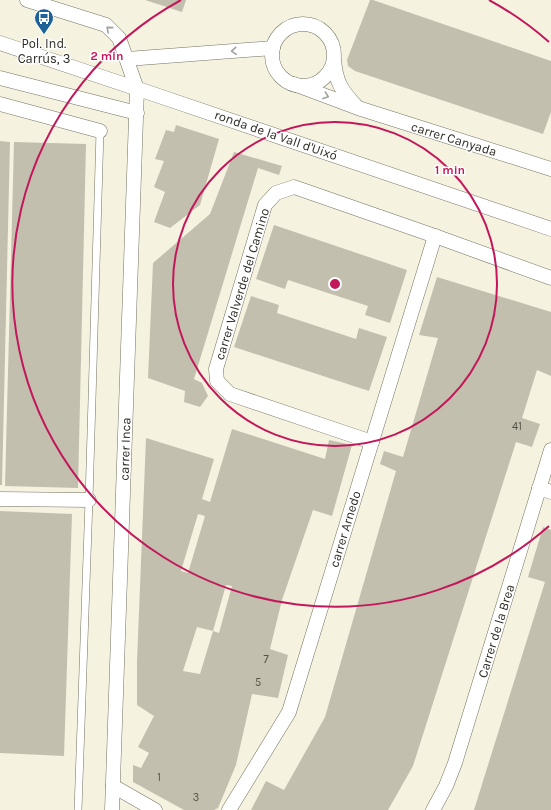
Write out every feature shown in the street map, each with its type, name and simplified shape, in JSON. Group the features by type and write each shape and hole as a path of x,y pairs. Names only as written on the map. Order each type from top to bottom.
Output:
{"street":[{"path":"27,0 106,25 119,38 138,88"},
{"path":"308,24 317,27 331,40 334,49 334,59 331,69 324,78 315,84 305,86 294,84 286,80 279,74 274,66 272,58 276,39 282,32 294,25 308,24"},
{"name":"ronda de la Vall d'Uixó","path":"0,43 138,88 551,229"},
{"path":"127,59 273,48"},
{"name":"carrer Canyada","path":"334,59 336,75 344,93 358,108"},
{"path":"0,78 136,113"},
{"name":"carrer Canyada","path":"294,84 358,108 551,169"},
{"name":"carrer Inca","path":"112,810 138,88"},
{"path":"0,104 100,131"},
{"name":"carrer Valverde del Camino","path":"372,442 230,394 217,381 216,369 265,205 276,193 294,187 551,278"},
{"name":"carrer Arnedo","path":"229,810 288,712 435,236"},
{"name":"Carrer de la Brea","path":"433,810 446,786 455,763 545,490 551,450"},
{"path":"0,499 89,500"},
{"path":"113,786 155,810"}],"lane":[{"path":"78,810 100,131"}],"building":[{"path":"145,0 186,0 182,12"},
{"path":"370,0 551,61 551,112 543,134 355,71 348,66 347,60"},
{"path":"176,125 219,139 200,205 170,228 154,222 165,192 154,187 164,161 155,159 166,130 174,132"},
{"path":"0,141 10,142 2,485 0,485"},
{"path":"14,142 86,144 78,488 5,486"},
{"path":"234,152 282,166 279,175 258,168 194,379 202,383 208,396 200,407 184,402 185,391 148,378 153,263 210,214"},
{"path":"274,225 407,270 390,323 365,315 368,306 288,280 285,289 256,279"},
{"path":"437,277 551,312 551,376 537,370 522,418 540,424 532,447 516,442 413,766 388,810 251,810 266,781 284,790 325,717 396,471 380,464 384,451 403,457 438,338 419,335"},
{"path":"251,296 279,305 277,313 356,339 359,328 387,337 369,391 234,347"},
{"path":"232,429 325,459 329,440 352,445 332,516 313,510 282,600 270,649 288,655 278,698 252,694 236,765 218,808 214,810 184,810 133,782 133,765 141,768 149,753 138,747 154,716 137,705 137,661 146,438 214,459 202,499 210,502","holes":["198,514 205,516 188,573 181,571","226,585 232,586 219,633 213,631","197,627 213,631 200,674 183,671"]},
{"path":"0,511 72,514 64,756 0,753"},
{"path":"543,527 551,530 551,810 474,810 545,582 528,577"}],"place":[{"name":"Pol. Ind. Carrús, 3","path":"44,35"}]}
